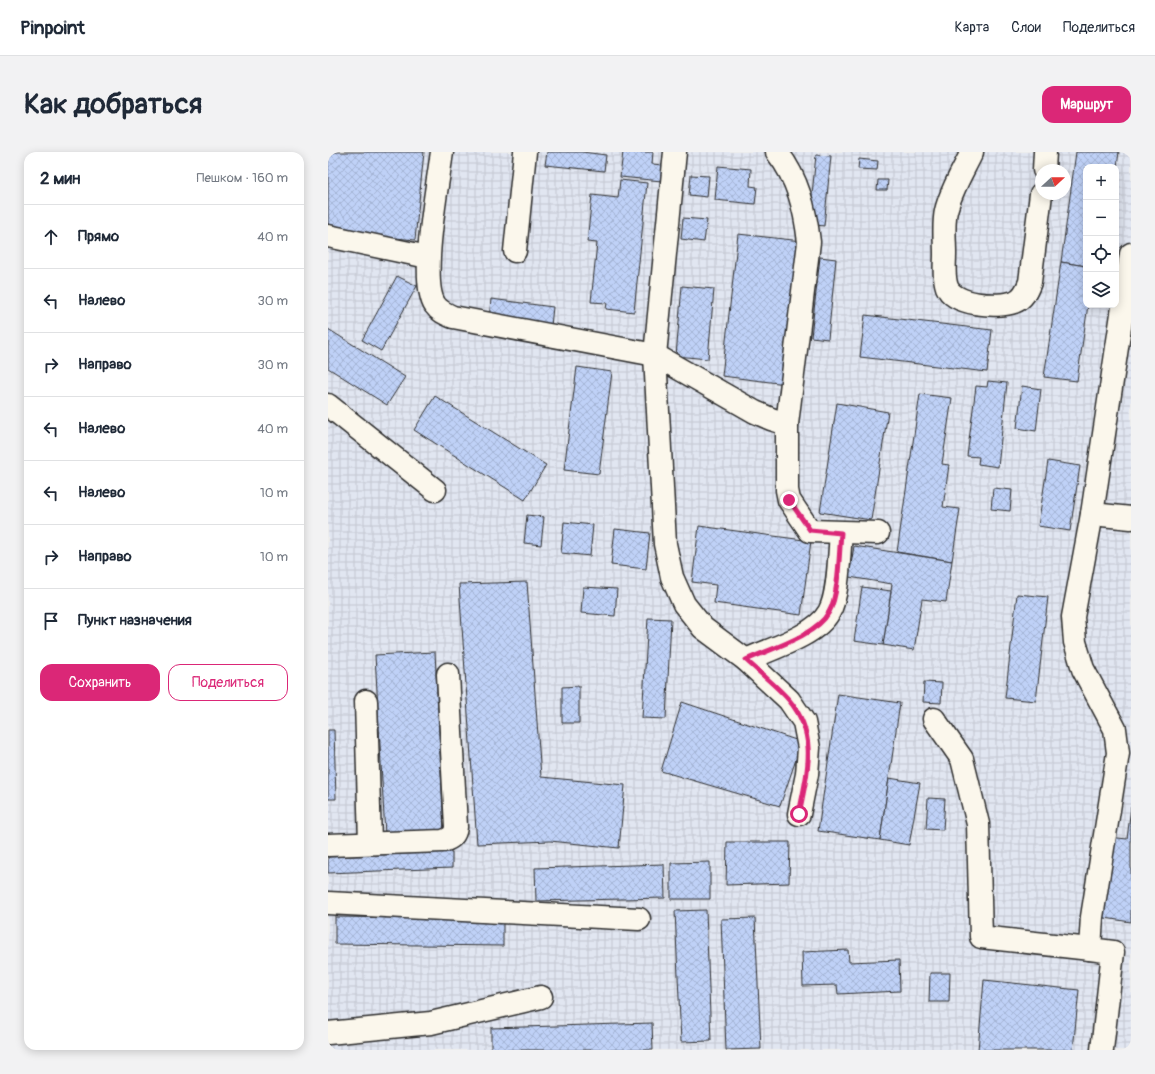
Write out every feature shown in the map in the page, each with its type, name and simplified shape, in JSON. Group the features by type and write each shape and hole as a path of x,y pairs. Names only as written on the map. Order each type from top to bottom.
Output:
{"lane":[{"path":"442,152 428,257 431,293 434,304 442,312 447,315 655,355 754,412 771,420 787,424"},
{"path":"515,251 525,152"},
{"path":"675,152 655,355 665,544 672,577 684,604 703,628 746,660 789,700 804,722 809,748 807,774 799,814"},
{"path":"777,152 789,167 797,184 807,225 809,242 787,424 787,490 789,500 810,530 841,533 878,533"},
{"path":"972,152 949,200 946,212 944,275 948,288 956,298 969,303 1002,305 1015,302 1025,294 1030,282 1040,200"},
{"path":"1044,164 1045,152"},
{"path":"328,236 428,257"},
{"path":"1090,949 1092,917 1118,753 1114,729 1083,669 1075,642 1073,617 1092,514 1131,254"},
{"path":"328,405 435,490"},
{"path":"1092,514 1131,518"},
{"path":"746,660 809,631 821,623 830,611 834,597 841,533"},
{"path":"328,845 443,841 450,839 455,834 456,827 448,674"},
{"path":"366,701 370,843"},
{"path":"934,719 962,759 978,824 981,936 1122,952 1102,1050"},
{"path":"328,903 639,919"},
{"path":"328,1033 431,1023 541,997"}],"shaded area":[{"path":"328,152 1131,152 1131,1050 328,1050"}],"building":[{"path":"328,152 424,152 415,240 328,231"},
{"path":"547,152 582,152 606,155 604,171 545,165"},
{"path":"623,152 653,152 652,164 663,165 662,181 620,177"},
{"path":"1076,152 1119,152 1117,164 1083,164 1083,266 1061,262 1069,200 1071,200"},
{"path":"816,155 831,156 824,226 809,224"},
{"path":"859,159 878,161 877,170 858,169"},
{"path":"718,166 751,169 750,186 757,187 755,204 715,200"},
{"path":"691,175 709,176 707,197 689,195"},
{"path":"620,180 647,183 634,312 606,309 607,303 591,302 597,243 587,242 592,195 618,198"},
{"path":"878,180 888,180 887,190 877,190"},
{"path":"683,218 707,220 704,242 681,239"},
{"path":"738,234 802,241 786,384 722,376"},
{"path":"820,257 836,259 828,339 811,337"},
{"path":"1061,262 1083,266 1083,308 1088,308 1077,381 1044,377"},
{"path":"397,276 417,286 381,351 362,340"},
{"path":"682,286 714,289 708,359 676,356"},
{"path":"491,299 553,307 551,326 489,319"},
{"path":"865,315 992,330 987,372 860,357"},
{"path":"328,329 405,377 387,405 328,368"},
{"path":"577,367 612,372 599,474 564,470"},
{"path":"988,381 1007,383 998,467 978,464 979,457 967,456 976,386 987,387"},
{"path":"1022,386 1041,389 1036,431 1017,428"},
{"path":"920,394 952,398 942,464 949,465 943,507 960,509 952,561 897,552"},
{"path":"435,396 546,465 525,500 414,430"},
{"path":"837,403 888,412 871,520 820,512"},
{"path":"1048,461 1080,466 1070,531 1038,526"},
{"path":"993,488 1012,490 1010,511 991,509"},
{"path":"527,515 544,517 541,545 524,543"},
{"path":"564,522 593,525 590,556 561,553"},
{"path":"699,526 811,541 801,615 714,603 716,585 692,582"},
{"path":"615,529 650,533 646,569 611,565"},
{"path":"854,546 952,561 946,602 922,599 914,650 883,645 892,584 849,577"},
{"path":"527,582 541,777 625,785 619,848 550,841 477,844 459,584"},
{"path":"583,587 617,589 615,616 581,613"},
{"path":"862,587 891,591 883,645 854,641"},
{"path":"1017,594 1048,597 1036,701 1005,698"},
{"path":"648,618 671,619 666,719 642,718"},
{"path":"435,652 444,832 385,835 375,655"},
{"path":"924,682 942,683 941,703 923,702"},
{"path":"579,686 579,723 562,723 562,687"},
{"path":"838,694 900,703 880,840 818,831"},
{"path":"682,702 802,742 780,806 661,771"},
{"path":"328,730 334,730 336,799 328,799"},
{"path":"889,778 920,783 909,845 880,840"},
{"path":"928,798 945,799 943,830 926,829"},
{"path":"1131,807 1131,922 1098,917 1109,837 1127,839"},
{"path":"727,842 790,842 789,883 726,885"},
{"path":"452,852 452,868 328,873 328,857"},
{"path":"710,862 710,899 671,899 671,863"},
{"path":"664,864 665,898 536,901 535,868"},
{"path":"706,910 711,1041 681,1042 675,911"},
{"path":"335,917 503,919 503,946 335,944"},
{"path":"755,918 761,1049 726,1050 721,919"},
{"path":"848,950 849,962 899,960 900,991 838,994 837,985 803,986 802,952"},
{"path":"930,973 950,973 949,1002 929,1002"},
{"path":"984,980 1079,990 1073,1050 978,1050"},
{"path":"652,1023 653,1050 491,1050 491,1028"}],"route":[{"path":"789,500 810,530 841,533 834,597 830,611 821,623 809,631 746,660 789,700 804,722 809,748 807,774 799,814"}]}
